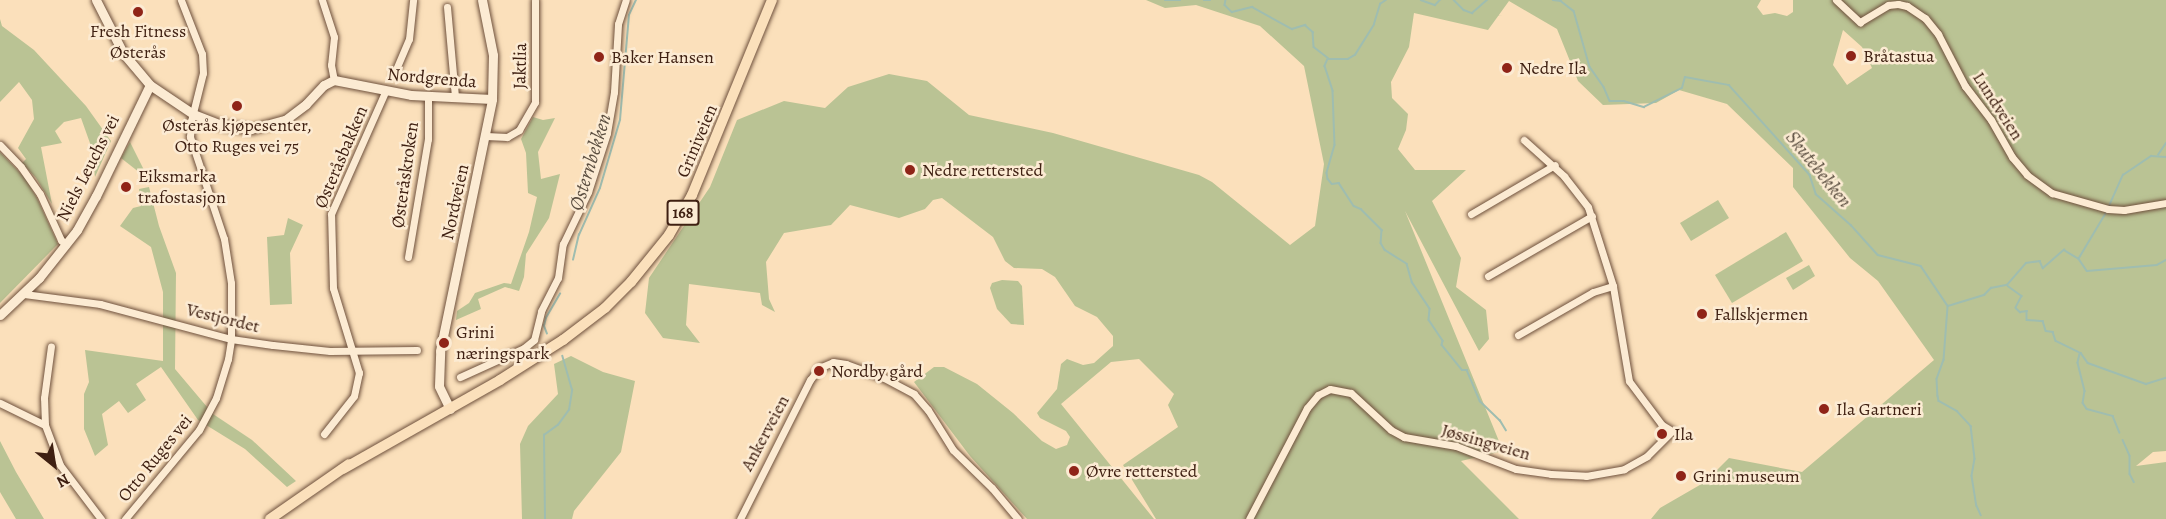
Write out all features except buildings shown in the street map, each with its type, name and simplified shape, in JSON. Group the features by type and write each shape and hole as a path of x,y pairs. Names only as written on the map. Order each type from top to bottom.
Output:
{"main road":[{"name":"Griniveien","path":"270,519 387,438 516,369 563,340 605,308 643,269 669,235 701,176 772,0"}],"street":[{"path":"96,0 123,53 150,85 193,114 237,128 269,125 295,113 324,85 333,80 331,65 334,37 322,0"},
{"name":"Otto Ruges vei","path":"124,519 199,430 222,378 231,339 231,289 227,256 211,195 190,137 204,64 196,34 181,0"},
{"path":"394,74 411,30 413,0"},
{"name":"Nordveien","path":"448,406 439,386 440,351 492,99 493,55 482,0"},
{"name":"Jaktlia","path":"486,136 507,137 519,130 535,102 535,0"},
{"path":"460,377 524,348 534,340 541,311 558,278 563,244 588,192 607,133 614,92 618,24 626,0"},
{"name":"Lundveien","path":"1836,0 1860,22 1866,21 1888,5 1898,4 1907,6 1925,18 1938,34 1965,86 1991,120 2012,157 2034,180 2052,194 2108,209 2124,210 2166,203"},
{"path":"447,7 455,97"},
{"name":"Nordgrenda","path":"333,80 385,92 428,97 492,99"},
{"name":"Niels Leuchs vei","path":"0,315 24,294 66,245 96,196 150,85"},
{"name":"Østeråsbakken","path":"324,434 354,396 359,373 355,352 333,288 331,214 385,92"},
{"name":"Østeråskroken","path":"408,257 428,139 428,97"},
{"name":"Jøssingveien","path":"1249,519 1307,408 1318,395 1330,389 1351,393 1385,425 1404,437 1456,446 1527,471 1566,476 1606,474 1631,466 1647,456 1672,431 1662,424 1629,381 1613,286 1592,216 1555,165 1524,140"},
{"path":"0,145 21,167 40,194 61,240 66,245"},
{"path":"1471,214 1555,165"},
{"path":"1488,276 1592,216"},
{"path":"1518,335 1593,292 1613,286"},
{"name":"Vestjordet","path":"24,294 128,310 231,339 304,349 355,352 417,350"},
{"path":"51,346 44,398 45,425 60,465 101,519"},
{"name":"Ankerveien","path":"740,519 810,380 823,365 833,362 846,364 900,384 914,394 928,410 953,450 992,488 1018,519"},
{"path":"0,403 45,425"}],"green space":[{"path":"1146,0 1761,0 1757,7 1763,15 1775,13 1787,16 1793,12 1793,0 2166,0 2166,451 2153,452 2136,466 2166,462 2166,519 1651,519 1660,508 1705,482 1729,458 1802,472 1934,360 1878,281 1850,258 1793,187 1793,168 1727,104 1679,90 1656,103 1603,105 1578,81 1557,29 1509,1 1488,30 1414,13 1409,47 1391,82 1392,98 1408,114 1406,130 1398,149 1415,170 1466,170 1432,201 1461,258 1456,287 1486,310 1489,339 1479,351 1405,211 1503,451 1461,461 1519,519 1156,519 1123,465 1178,427 1168,405 1174,394 1139,359 1111,362 1061,404 1154,519 1027,519 970,456 914,382 934,367 944,367 977,384 1013,413 1042,441 1056,449 1067,445 1070,437 1066,431 1040,418 1037,413 1057,389 1061,364 1067,359 1083,365 1094,363 1113,346 1113,336 1097,317 1075,306 1055,277 1042,269 1014,268 1005,261 993,237 942,198 933,200 925,209 899,218 850,205 831,225 784,233 766,262 769,299 775,312 762,305 760,293 689,284 686,325 700,343 663,338 645,313 649,278 710,187 737,120 784,101 825,108 848,87 889,74 927,81 969,115 1053,133 1199,175 1212,182 1290,245 1315,226 1324,164 1304,66 1260,26 1196,5 1165,8","holes":["1843,30 1862,47 1872,68 1847,85 1833,65"]},
{"path":"0,19 2,26 34,50 86,106 111,141 95,177 91,146 81,118 64,122 55,131 62,143 41,147 52,204 36,178 22,163 26,159 18,148 34,119 32,100 19,82 0,102"},
{"path":"533,117 543,120 555,118 538,152 541,179 560,174 549,218 526,254 524,277 519,291 505,287 478,299 481,309 456,320 457,311 469,303 475,293 504,283 511,284 529,232 537,197 528,193 526,153 521,139"},
{"path":"130,142 149,180 121,158"},
{"path":"0,152 25,178 58,244 0,303"},
{"path":"149,187 159,226 176,273 175,369 213,414 252,440 296,481 287,487 245,449 198,420 161,367 136,384 146,400 128,413 119,401 102,414 108,445 95,456 84,429 84,394 89,382 85,350 163,361 163,292 151,247 120,226 133,208 141,206 139,189"},
{"path":"1718,200 1729,218 1691,241 1680,223"},
{"path":"288,218 303,225 290,253 292,304 270,305 267,237 284,235"},
{"path":"1786,232 1803,261 1732,303 1715,275"},
{"path":"1809,265 1815,276 1793,290 1786,278"},
{"path":"1002,280 1018,281 1022,286 1024,325 1011,324 997,309 990,288 992,283"},
{"path":"571,356 603,372 635,381 621,452 574,511 572,519 522,519 520,444 528,426 558,394 554,364"},
{"path":"0,441 44,519 16,519 0,492"}],"waterway":[{"name":"Østernbekken","path":"573,260 579,235 600,188 620,120 629,15 636,0"},
{"path":"1165,0 1180,0"},
{"path":"1204,0 1210,0"},
{"path":"1226,0 1225,5 1232,12 1252,7 1292,29 1305,25 1313,32 1314,47 1328,58"},
{"name":"Skutebekken","path":"1329,59 1348,59 1355,55 1374,24 1380,4 1386,0"},
{"name":"Skutebekken","path":"1421,0 1435,5 1440,0"},
{"name":"Skutebekken","path":"1454,0 1464,10 1472,13 1487,0"},
{"name":"Skutebekken","path":"1553,0 1561,1 1574,11 1590,67 1604,87 1610,101 1624,101 1644,107 1682,88 1685,77 1729,85 1810,175 1816,194 1851,225 1878,255 1921,266 1948,306 1984,295 1991,288 2007,285 2026,263 2040,261 2043,268 2064,250 2079,259 2087,271 2157,265 2166,260"},
{"path":"1328,59 1325,66 1333,91 1335,145 1327,173 1328,179 1332,184 1339,183 1354,206 1361,209 1382,230 1381,243 1385,250 1407,264 1412,282 1430,309 1429,320 1443,341 1442,345 1462,370 1467,370 1480,401 1500,420 1506,430"},
{"path":"2158,155 2166,143"},
{"path":"2109,206 2123,175 2151,156 2166,157"},
{"path":"2079,258 2107,211"},
{"path":"2008,286 2022,296 2016,308 2020,312 2027,311 2027,320 2043,321 2046,331 2053,332 2056,341 2081,353 2088,363 2146,384 2166,378"},
{"name":"Østernbekken","path":"547,334 544,326 546,318 560,294"},
{"path":"1948,307 1944,360 1937,379 1938,396 1939,401 1957,411 1971,426 1975,459 1972,476 1977,506 1981,515"},
{"path":"2080,354 2078,363 2085,391 2083,403 2087,409 2113,416 2120,433"},
{"name":"Østernbekken","path":"545,519 544,435 558,425 569,410 572,390 562,356"},
{"path":"2123,440 2130,456 2130,474 2134,482"}],"place":[{"name":"Fresh Fitness Østerås","path":"138,12"},
{"name":"Bråtastua","path":"1851,56"},
{"name":"Baker Hansen","path":"599,57"},
{"name":"Nedre Ila","path":"1507,68"},
{"name":"Østerås kjøpesenter, Otto Ruges vei 75","path":"237,106"},
{"name":"Nedre rettersted","path":"910,170"},
{"name":"Eiksmarka trafostasjon","path":"126,187"},
{"name":"Fallskjermen","path":"1702,314"},
{"name":"Grini næringspark","path":"444,343"},
{"name":"Nordby gård","path":"819,371"},
{"name":"Ila Gartneri","path":"1824,409"},
{"name":"Ila","path":"1662,434"},
{"name":"Øvre rettersted","path":"1074,471"},
{"name":"Grini museum","path":"1681,476"}]}
